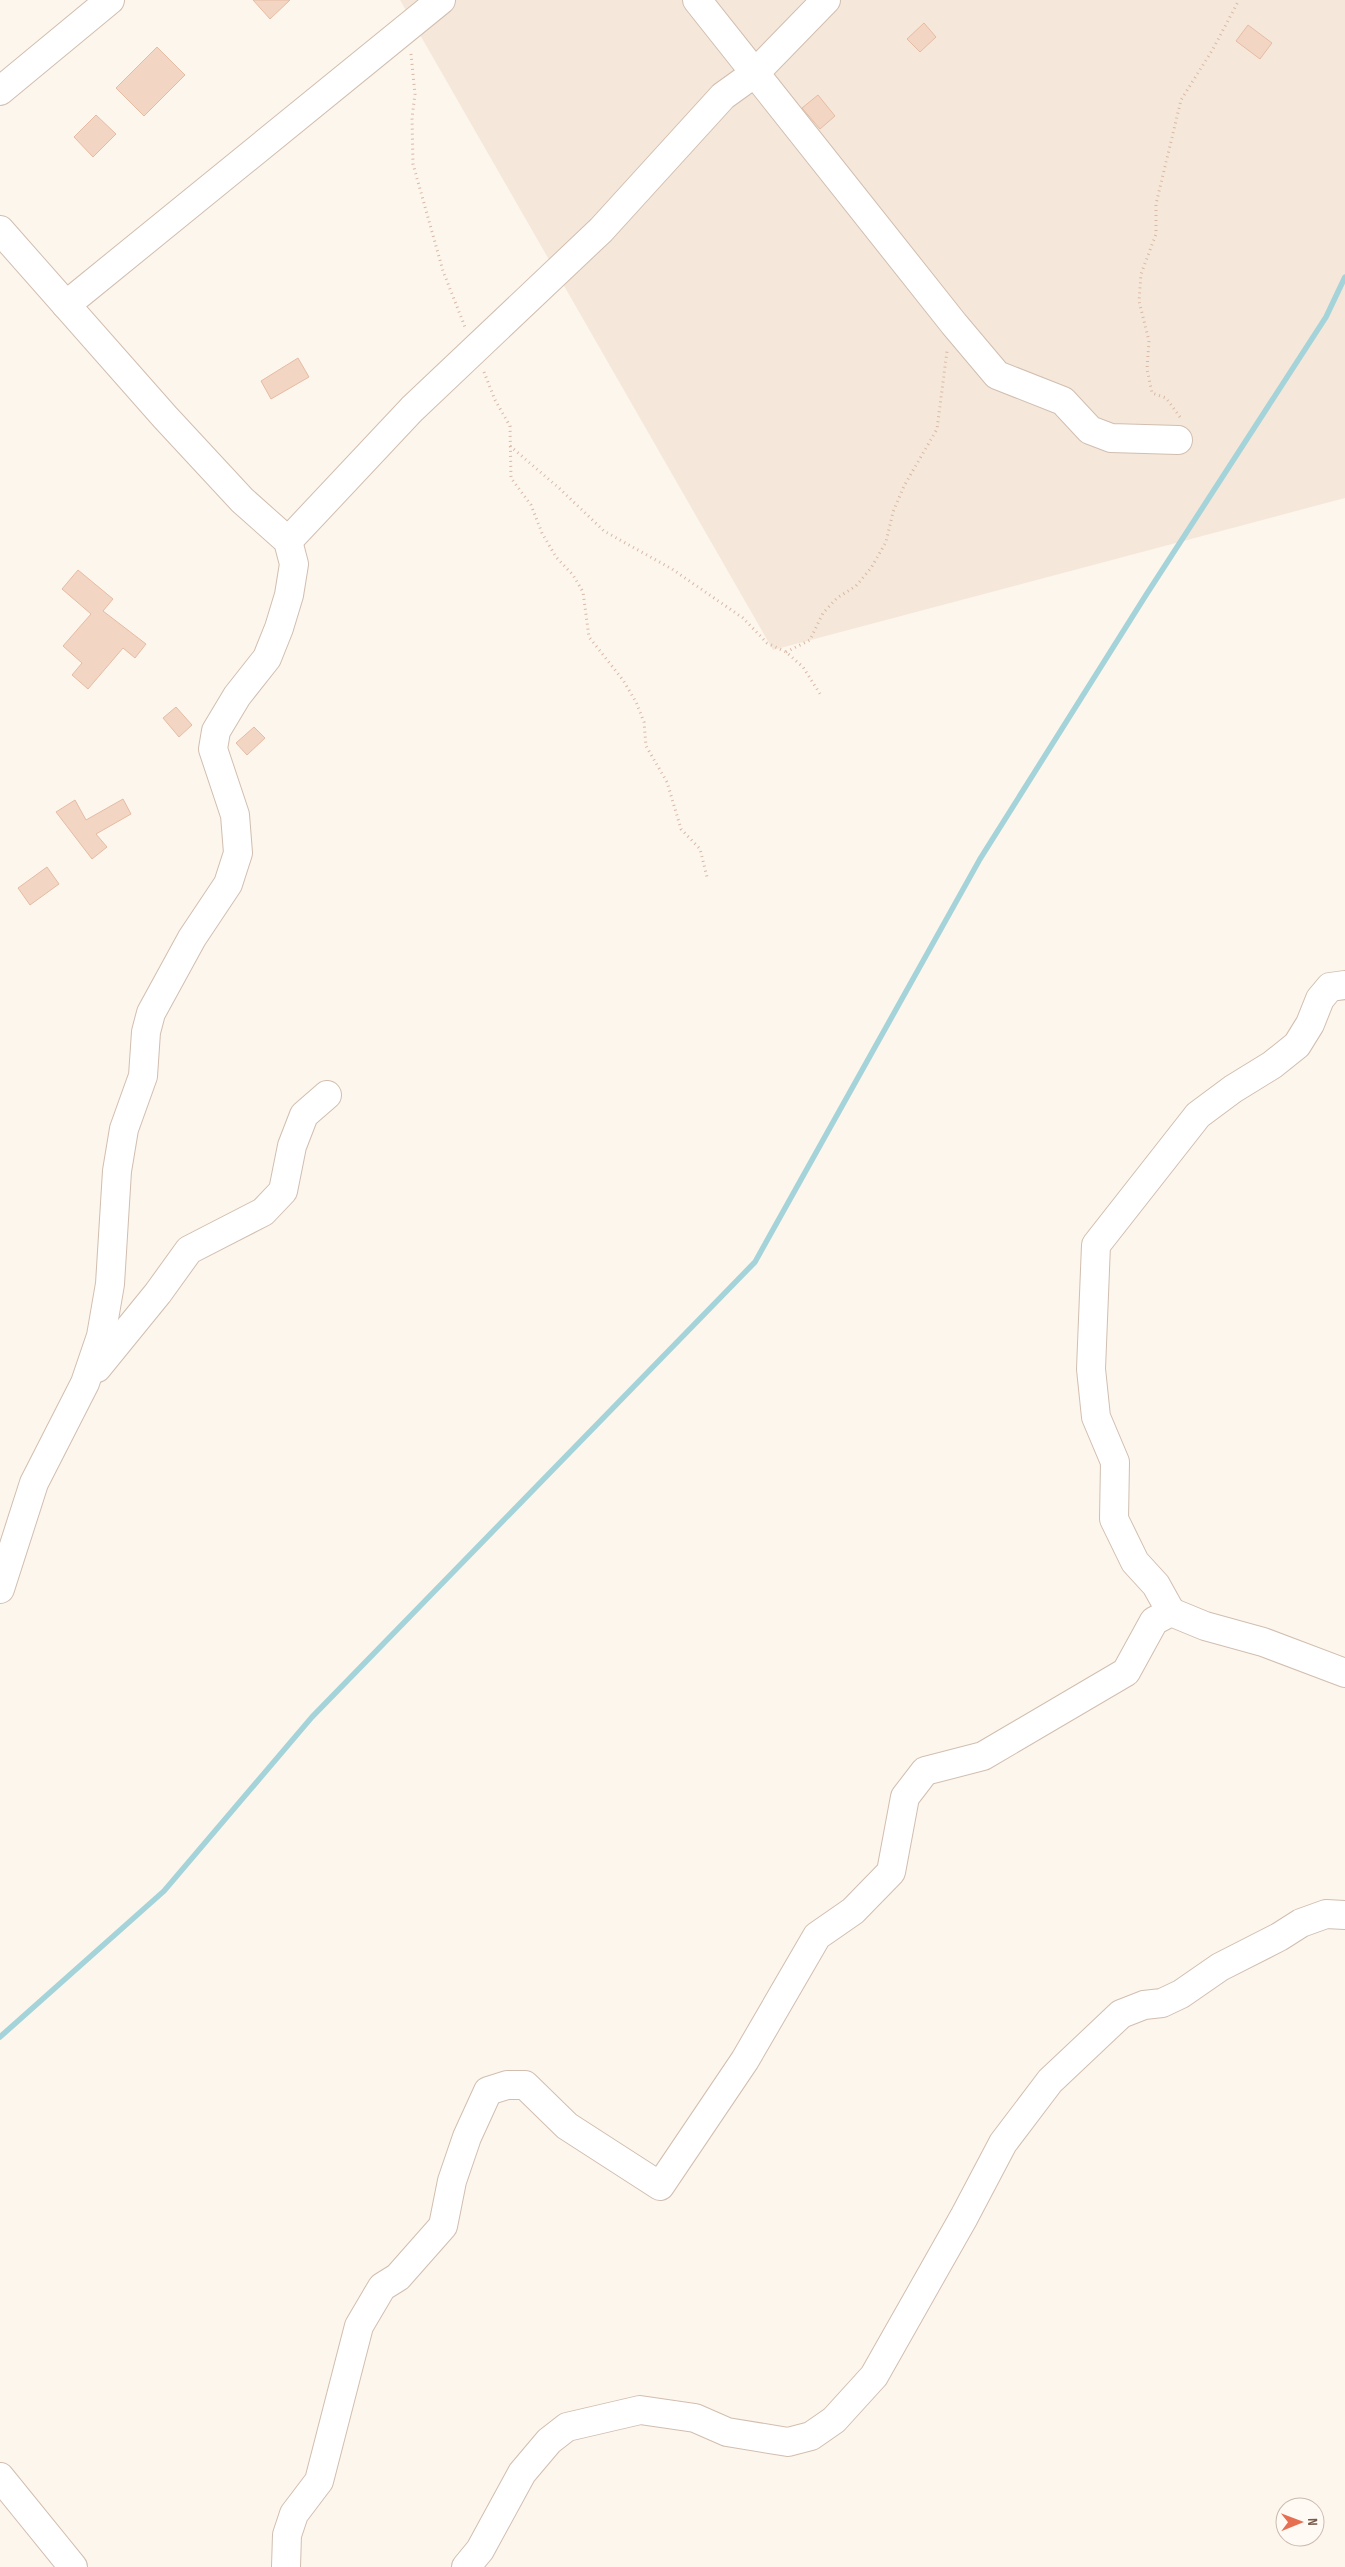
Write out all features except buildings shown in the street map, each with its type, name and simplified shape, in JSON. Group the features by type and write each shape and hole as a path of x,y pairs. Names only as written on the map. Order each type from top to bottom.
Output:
{"street":[{"path":"0,91 110,0"},
{"path":"66,305 441,0"},
{"path":"697,0 954,324 997,375 1063,401 1090,430 1111,438 1180,429"},
{"path":"288,541 412,409 601,230 723,96 755,73 826,0"},
{"path":"0,230 242,500 288,541 294,564 280,628 267,658 237,696 216,731 213,749 235,815 238,853 228,884 192,938 151,1013 146,1032 143,1076 124,1129 117,1171 110,1284 101,1336 85,1383 34,1483 0,1588"},
{"path":"1345,985 1330,987 1320,999 1310,1024 1297,1044 1272,1064 1233,1089 1198,1115 1096,1245 1091,1369 1096,1417 1115,1462 1114,1520 1135,1562 1156,1585 1171,1612 1205,1626 1263,1642 1345,1673"},
{"path":"85,1383 158,1293 188,1250 264,1212 283,1191 292,1146 304,1115 327,1095"},
{"path":"286,2567 287,2536 294,2514 319,2481 360,2326 382,2287 398,2278 443,2226 452,2181 467,2137 488,2091 507,2084 525,2085 567,2126 660,2186 745,2060 817,1936 853,1911 891,1872 905,1796 925,1771 983,1756 1126,1672 1154,1621 1171,1612"},
{"path":"466,2567 480,2550 522,2473 549,2442 567,2427 640,2410 695,2418 727,2432 788,2442 811,2436 834,2420 874,2376 946,2249 1003,2142 1050,2081 1121,2014 1144,2006 1162,2003 1180,1994 1220,1967 1279,1937 1301,1923 1326,1914 1345,1915"},
{"path":"0,2477 73,2567"}],"path":[{"path":"1180,429 1166,398 1152,393 1147,369 1149,341 1138,301 1141,274 1156,234 1156,204 1180,100 1213,49 1239,0"},
{"path":"413,23 409,43 415,94 412,118 413,164 443,271 495,400 510,426 511,478 530,505 542,533 556,557 584,592 590,637 623,680 636,702 644,722 646,746 667,782 682,829 700,848 707,877"},
{"path":"786,652 810,640 823,613 837,598 856,586 871,568 886,542 893,512 904,486 937,429 941,410 946,354 954,324"},
{"path":"510,445 604,531 672,569 743,618 767,643 786,652 803,667 822,697"}],"shaded area":[{"path":"400,0 1345,0 1345,498 773,650"}],"waterway":[{"path":"0,2037 164,1891 312,1717 755,1262 980,859 1146,595 1326,317 1345,277"}]}
